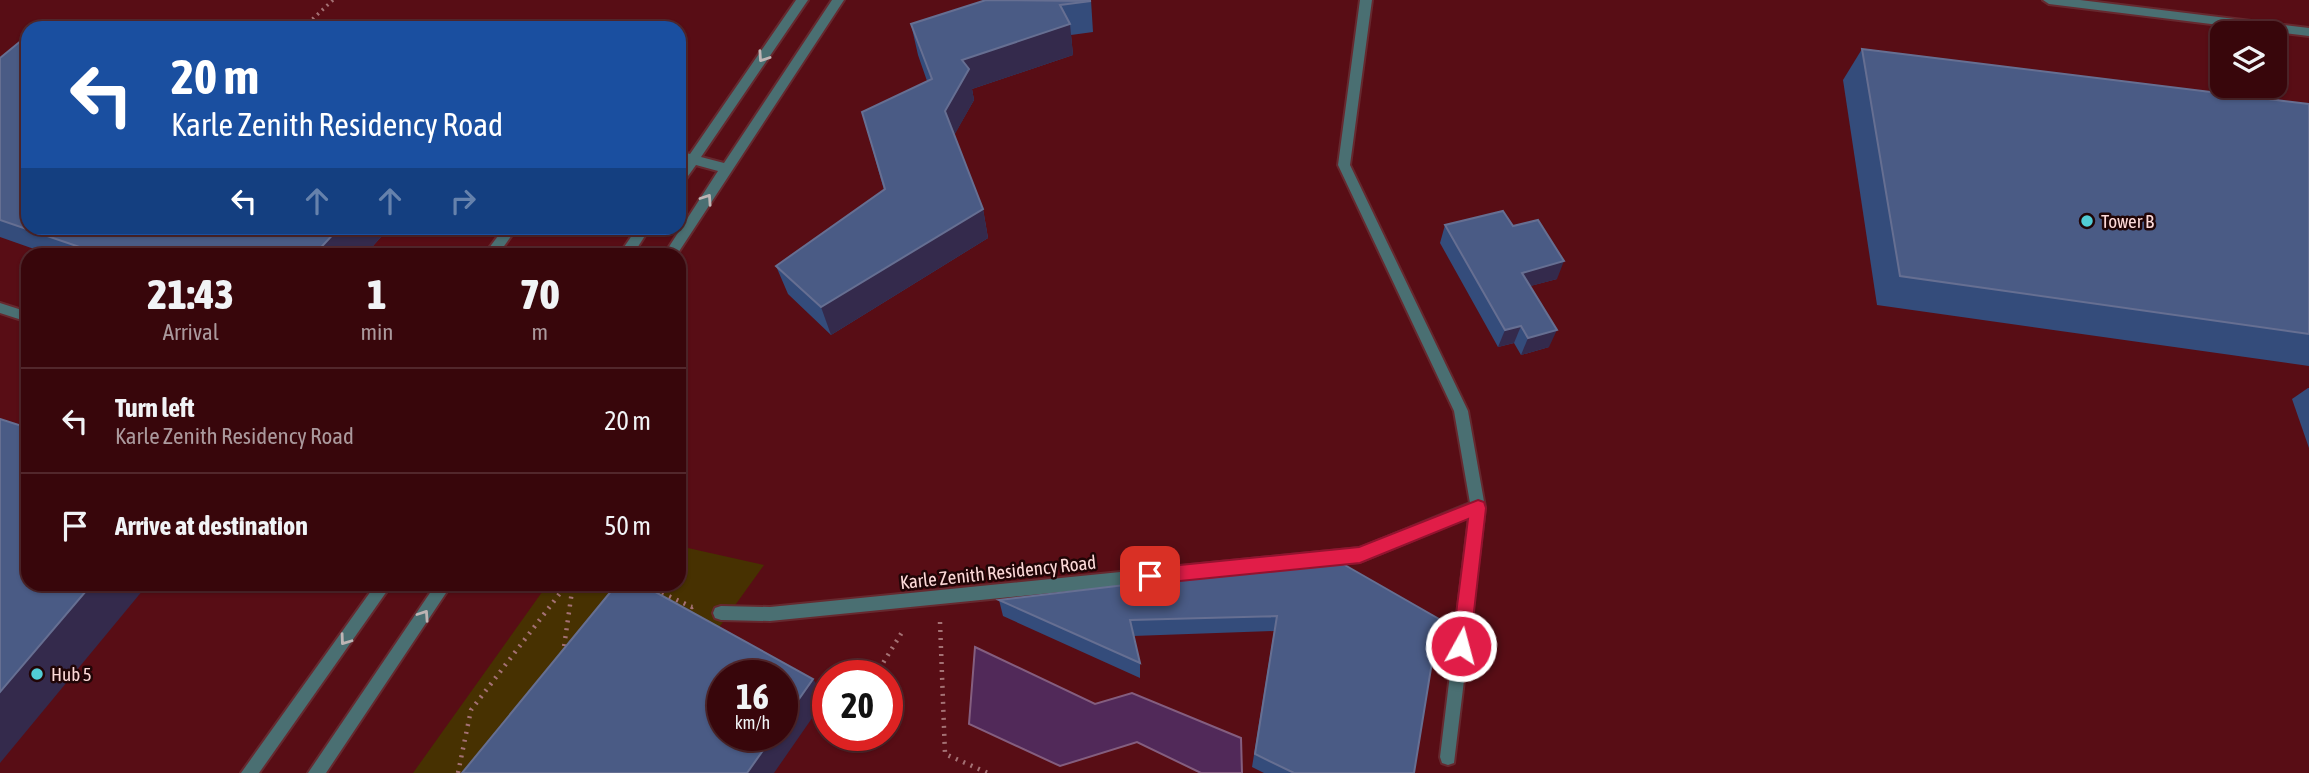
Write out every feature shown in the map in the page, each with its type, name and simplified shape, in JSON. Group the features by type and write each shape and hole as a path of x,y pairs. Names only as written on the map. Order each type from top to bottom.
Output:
{"lane":[{"path":"686,170 802,0"},
{"path":"686,231 838,0"},
{"path":"1366,0 1344,165 1461,411 1478,508 1448,757"},
{"path":"2049,0 2309,32"},
{"path":"686,157 728,169"},
{"path":"0,308 21,315"},
{"name":"Karle Zenith Residency Road","path":"721,613 770,614 1360,555 1478,508"},
{"path":"249,773 380,591"},
{"path":"316,773 440,591"}],"path":[{"path":"310,21 333,0"},
{"path":"458,773 471,710 562,591"},
{"path":"562,667 572,591"},
{"path":"658,591 692,607 702,602 721,613"},
{"path":"886,660 931,598"},
{"path":"931,598 945,754 988,773"}],"shaded area":[{"path":"0,0 2309,0 2309,773 0,773"},
{"path":"686,548 764,565 713,636 502,773 413,773 543,591 686,591"},
{"path":"975,647 1095,704 1132,693 1241,738 1242,773 1201,773 1137,742 1060,766 969,724"}],"building":[{"path":"986,0 1091,1 1060,5 1070,24 962,60 969,69 945,111 983,209 821,307 776,266 885,189 862,112 932,79 911,24"},
{"path":"21,41 21,227 0,220 0,58"},
{"name":"Tower B","path":"1862,49 2210,92 2210,98 2260,98 2309,104 2309,334 1900,276"},
{"path":"1503,211 1513,226 1538,220 1564,261 1522,273 1557,330 1528,338 1521,326 1505,330 1445,225"},
{"path":"44,235 332,235 320,248 82,248"},
{"path":"0,419 21,426 21,591 86,591 0,692"},
{"path":"1336,560 1439,619 1414,773 1294,773 1255,754 1277,616 1130,620 1140,663 999,600"},
{"path":"611,591 654,591 779,660 707,660 707,751 763,751 747,773 462,773"},
{"path":"798,671 812,680 798,700"}],"place":[{"name":"Tower B","path":"2087,221"},
{"name":"Hub 5","path":"37,674"}],"route":[{"path":"1150,576 1360,555 1478,508 1461,646"}]}
